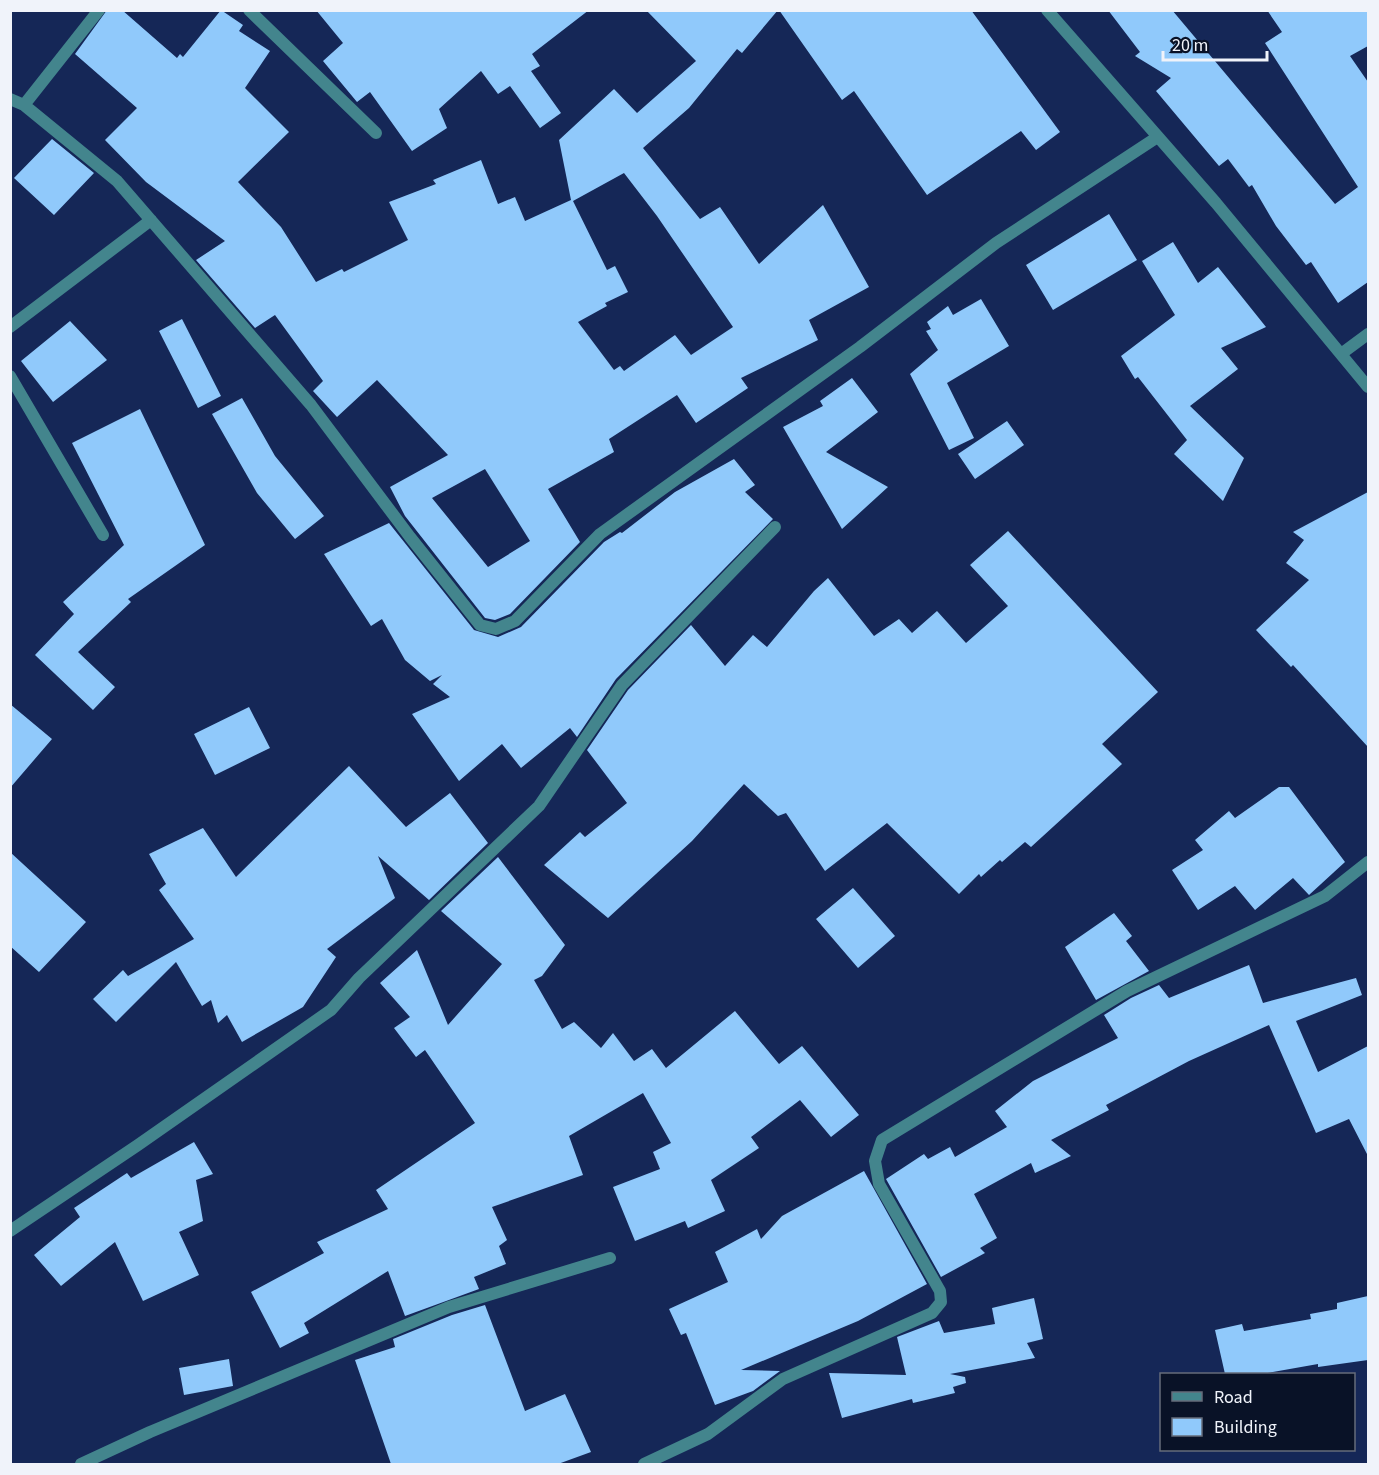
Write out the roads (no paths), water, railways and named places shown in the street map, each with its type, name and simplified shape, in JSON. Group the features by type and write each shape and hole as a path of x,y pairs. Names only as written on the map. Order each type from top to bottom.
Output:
{"street":[{"path":"24,105 99,10"},
{"path":"249,10 376,134"},
{"path":"1047,10 1156,138 1216,203 1368,387"},
{"path":"10,99 24,105 117,181 311,405 410,537 480,625 496,629 515,621 600,534 860,347 996,243 1156,138"},
{"path":"10,327 151,220"},
{"path":"1341,354 1368,334"},
{"path":"10,376 103,535"},
{"path":"10,1231 331,1010 358,978 539,806 622,685 775,527"},
{"path":"644,1464 708,1434 783,1379 932,1313 941,1302 940,1292 879,1184 875,1161 882,1140 1126,992 1325,896 1368,862"},
{"path":"81,1464 150,1432 449,1307 610,1258"}]}
